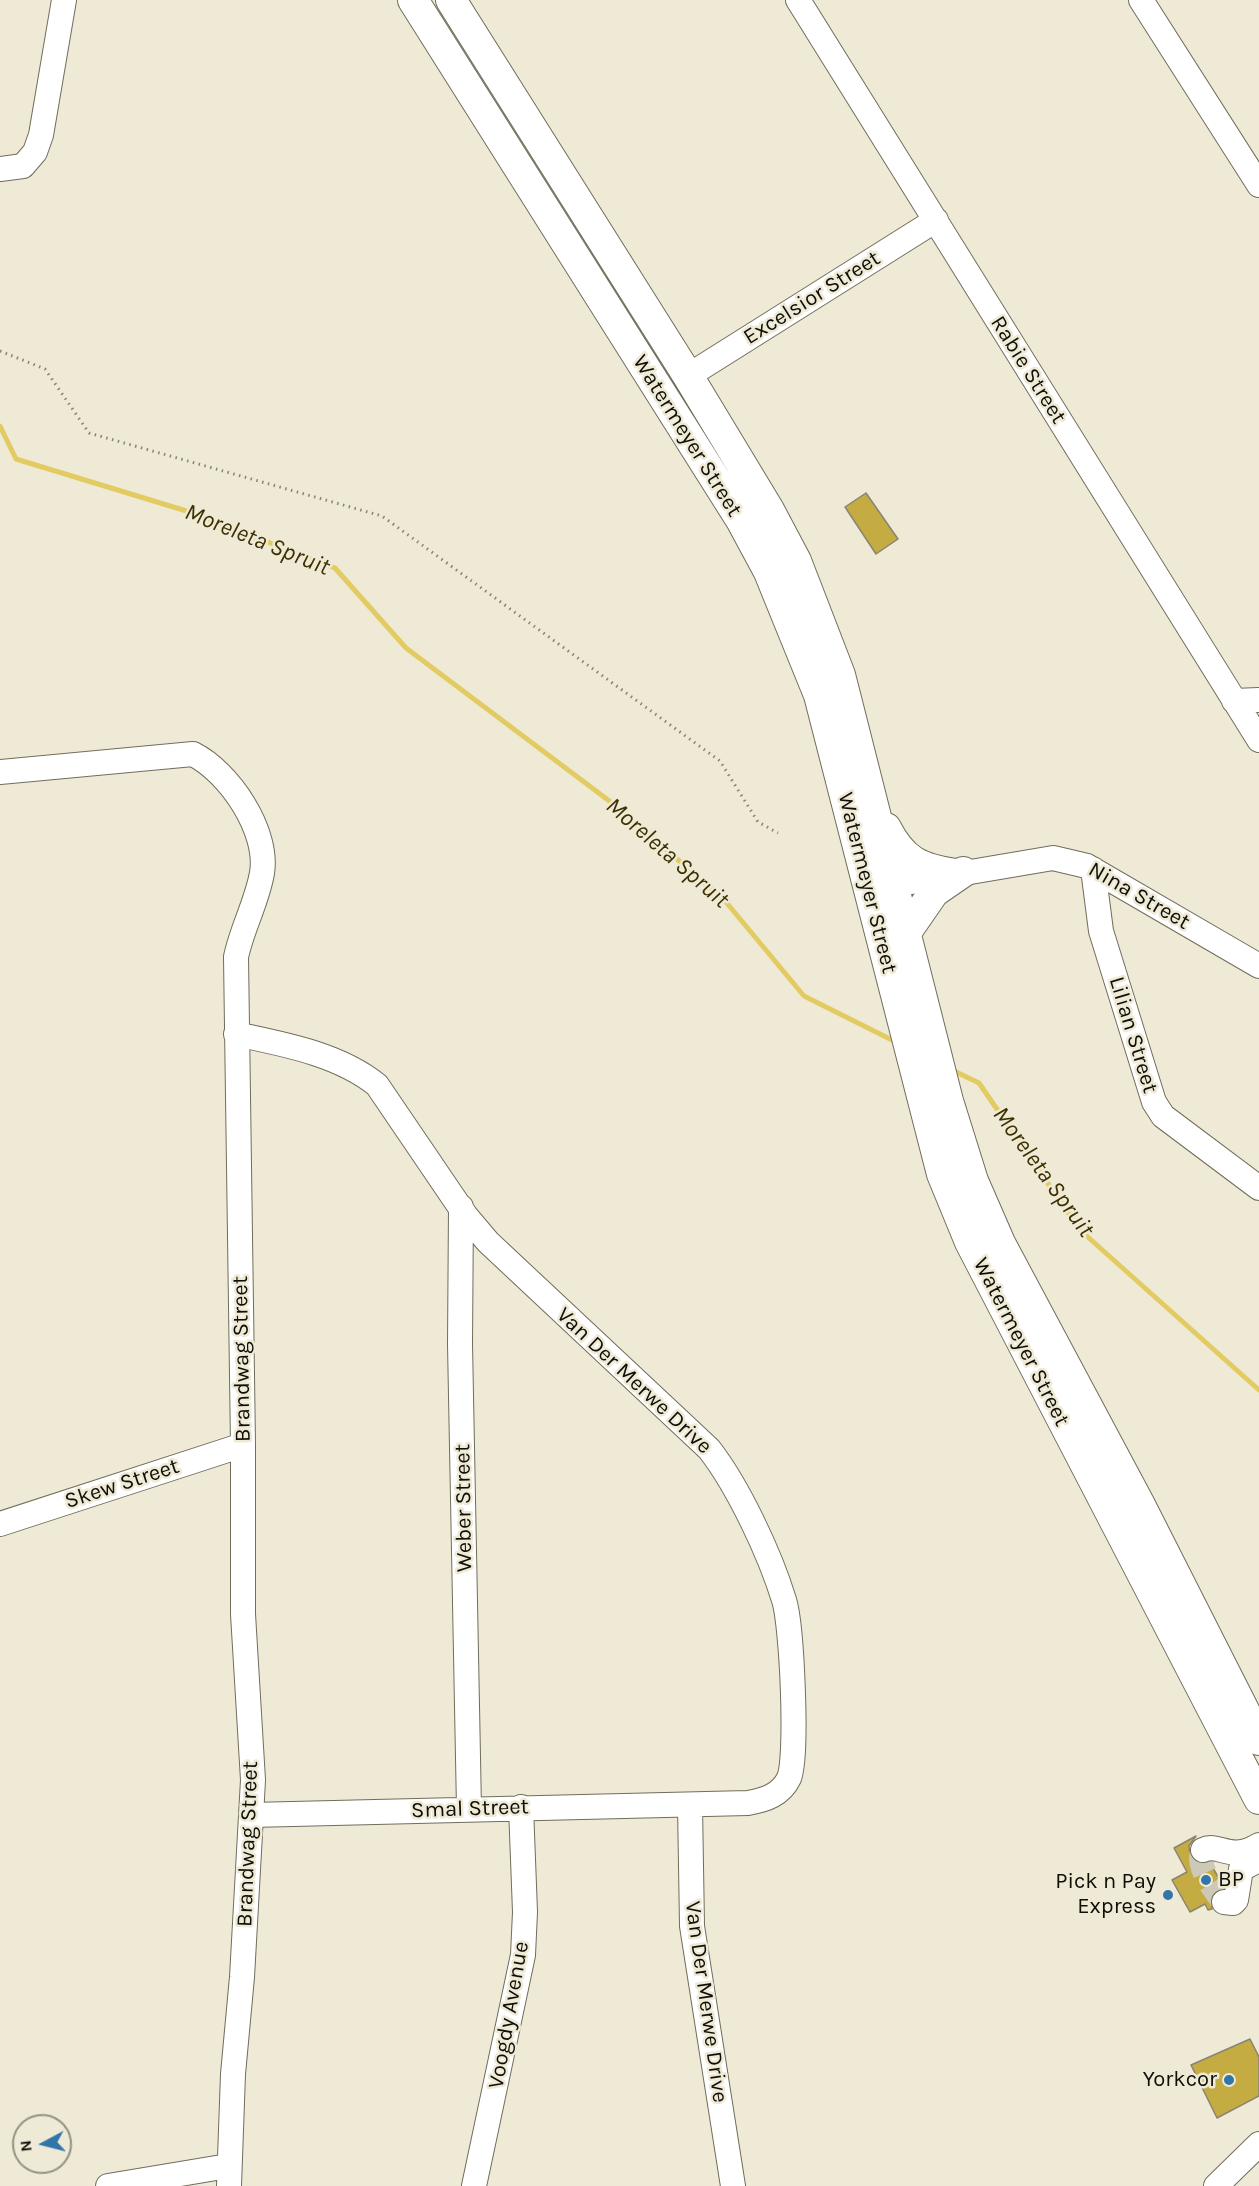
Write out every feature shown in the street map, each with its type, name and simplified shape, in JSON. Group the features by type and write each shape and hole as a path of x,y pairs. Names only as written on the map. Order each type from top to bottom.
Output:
{"main road":[{"name":"Watermeyer Street","path":"413,0 741,520 769,572 819,695 881,887 907,931 948,1101 973,1181 1000,1243 1140,1504 1259,1740"},
{"name":"Watermeyer Street","path":"451,0 688,376 769,510 796,561 840,675 876,809 881,887 897,997 942,1174 970,1242 1259,1799"},
{"path":"876,809 896,845 906,857 921,867 959,873"},
{"path":"907,931 934,891 959,873"}],"street":[{"path":"0,169 23,166 39,145 63,0"},
{"name":"Rabie Street","path":"798,0 1259,740"},
{"path":"1141,0 1259,186"},
{"name":"Excelsior Street","path":"688,376 936,220"},
{"path":"1234,701 1259,700"},
{"name":"Brandwag Street","path":"0,772 186,753 209,762 241,799 256,831 263,865 236,957 243,1445 243,1614 253,1780 229,2176"},
{"name":"Nina Street","path":"881,887 1053,858 1076,861 1259,966"},
{"name":"Lilian Street","path":"1093,869 1101,931 1154,1102 1163,1116 1259,1188"},
{"name":"Van Der Merwe Drive","path":"236,1034 339,1062 368,1078 389,1099 474,1226 505,1260 709,1449 734,1488 779,1586 789,1625 792,1660 793,1760 789,1778 778,1792 761,1801 690,1805 692,1926 733,2186"},
{"name":"Weber Street","path":"461,1207 460,1297 469,1809"},
{"name":"Skew Street","path":"0,1524 243,1445"},
{"name":"Smal Street","path":"250,1815 521,1807 690,1805"},
{"name":"Voogdy Avenue","path":"474,2186 523,1955 525,1912 521,1807"},
{"path":"1203,1850 1212,1848 1234,1854 1259,1845"},
{"path":"1224,1902 1233,1903 1236,1900 1241,1869 1259,1860"},
{"path":"1216,2186 1259,2144"},
{"path":"108,2186 229,2176"}],"path":[{"path":"0,351 45,369 89,433 382,516 720,761 758,822 778,833"}],"building":[{"path":"866,493 898,539 876,554 845,507"},
{"path":"1196,1836 1189,1846 1190,1855 1199,1864 1210,1863 1224,1887 1212,1894 1212,1909 1208,1910 1205,1904 1190,1912 1172,1880 1187,1872 1174,1848"},
{"name":"Yorkcor","path":"1250,2039 1259,2057 1259,2096 1217,2118 1191,2065"}],"waterway":[{"name":"Moreleta Spruit","path":"0,426 16,459 193,513 335,568 406,648 620,809 726,902 804,996 898,1043"},
{"name":"Moreleta Spruit","path":"952,1070 979,1083 1080,1230 1259,1390"}],"tunnel":[{"path":"1203,1850 1201,1856 1203,1870 1224,1902"}],"place":[{"name":"BP","path":"1206,1880"},
{"name":"Pick n Pay Express","path":"1168,1895"},
{"name":"Yorkcor","path":"1229,2080"}]}
